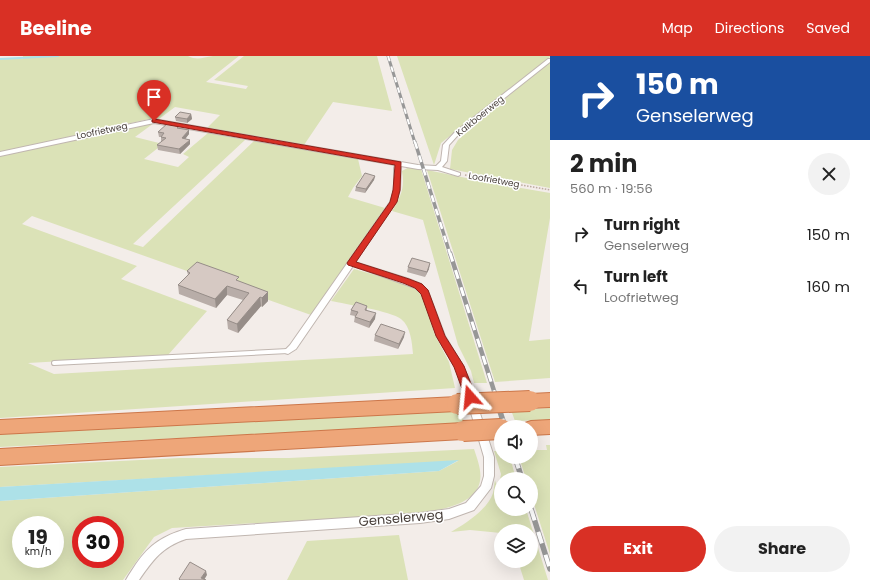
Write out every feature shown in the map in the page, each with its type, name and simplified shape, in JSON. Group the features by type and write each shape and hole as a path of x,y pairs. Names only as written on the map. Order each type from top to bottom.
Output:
{"highway":[{"path":"0,427 550,400"},
{"path":"0,458 136,448 494,429"}],"street":[{"name":"Kalkboerweg","path":"438,168 444,161 446,145 454,136 550,60"},
{"name":"Loofrietweg","path":"0,154 154,121 418,167 438,168 458,174"},
{"path":"288,351 293,347 393,202 397,190 397,168 399,163"},
{"name":"Genselerweg","path":"132,580 157,547 172,537 186,534 420,518 450,514 470,507 486,488 489,476 489,457 466,382 459,366 441,336 425,292 418,286 406,281 351,263"}],"lane":[{"path":"54,363 288,351"}],"path":[{"name":"Loofrietweg","path":"458,174 550,190"}],"green space":[{"path":"23,56 188,56 198,58 213,56 239,56 206,82 246,89 248,86 214,80 244,56 377,56 392,111 333,102 304,145 207,128 220,115 175,107 159,119 154,118 0,152 0,59 23,59"},
{"path":"397,56 550,57 441,143 434,165"},
{"path":"550,62 550,188 450,169 452,150 458,140"},
{"path":"154,123 135,137 163,144 144,159 178,167 189,157 183,154 208,133 245,140 133,244 143,247 254,141 358,159 362,176 348,197 385,208 311,315 32,216 22,224 137,266 121,279 207,311 168,355 28,363 54,374 413,354 409,331 401,319 388,313 331,301 354,269 404,283 417,289 426,303 434,333 449,362 455,388 0,418 0,156"},
{"path":"409,167 421,169 487,383 474,383 471,371 458,345 423,220 392,211 402,192 402,171"},
{"path":"427,170 550,193 550,218 529,341 550,339 550,378 495,382"},
{"path":"550,408 550,420 515,420 511,410"},
{"path":"460,411 465,424 0,447 0,432"},
{"path":"546,445 550,445 550,554 538,516 538,472 524,472 521,464 538,464 538,450 547,450"},
{"path":"474,449 479,465 480,481 476,491 468,499 444,508 417,513 172,528 154,537 123,580 0,580 0,501 439,471 458,461 0,487 0,467 180,458 289,458"},
{"path":"498,464 512,464 514,472 500,472"},
{"path":"494,486 494,516 528,516 531,524 494,524 494,532 470,530 451,532 481,510 486,505 493,493"},
{"path":"399,535 408,580 287,580 307,541"},
{"path":"538,548 548,580 524,580 520,568 538,568"}],"water":[{"path":"459,460 439,471 0,501 0,487"}],"building":[{"path":"180,112 191,114 187,119 175,117"},
{"path":"168,123 180,125 177,128 189,130 182,138 190,140 179,149 157,145 166,138 161,137 164,133 158,132"},
{"path":"365,173 375,176 366,189 356,187"},
{"path":"412,258 430,263 427,272 408,267"},
{"path":"197,262 239,277 236,280 268,292 262,298 260,297 237,324 227,320 249,293 227,286 215,299 178,285 190,273 187,271"},
{"path":"356,302 367,306 365,310 376,313 370,322 355,317 358,312 351,310"},
{"path":"381,324 405,332 399,344 375,335"},
{"path":"190,562 206,571 201,578 206,580 179,579"}],"waterway":[{"path":"0,59 58,56"}],"railway":[{"path":"388,56 415,143"},
{"path":"415,142 450,254"},
{"path":"450,253 496,397"},
{"path":"495,396 503,420"},
{"path":"517,464 520,472"},
{"path":"533,516 550,569"}],"route":[{"path":"154,121 399,163 397,168 396,196 351,263 406,281 418,286 425,292 445,346 459,366 466,382 470,397"}]}
